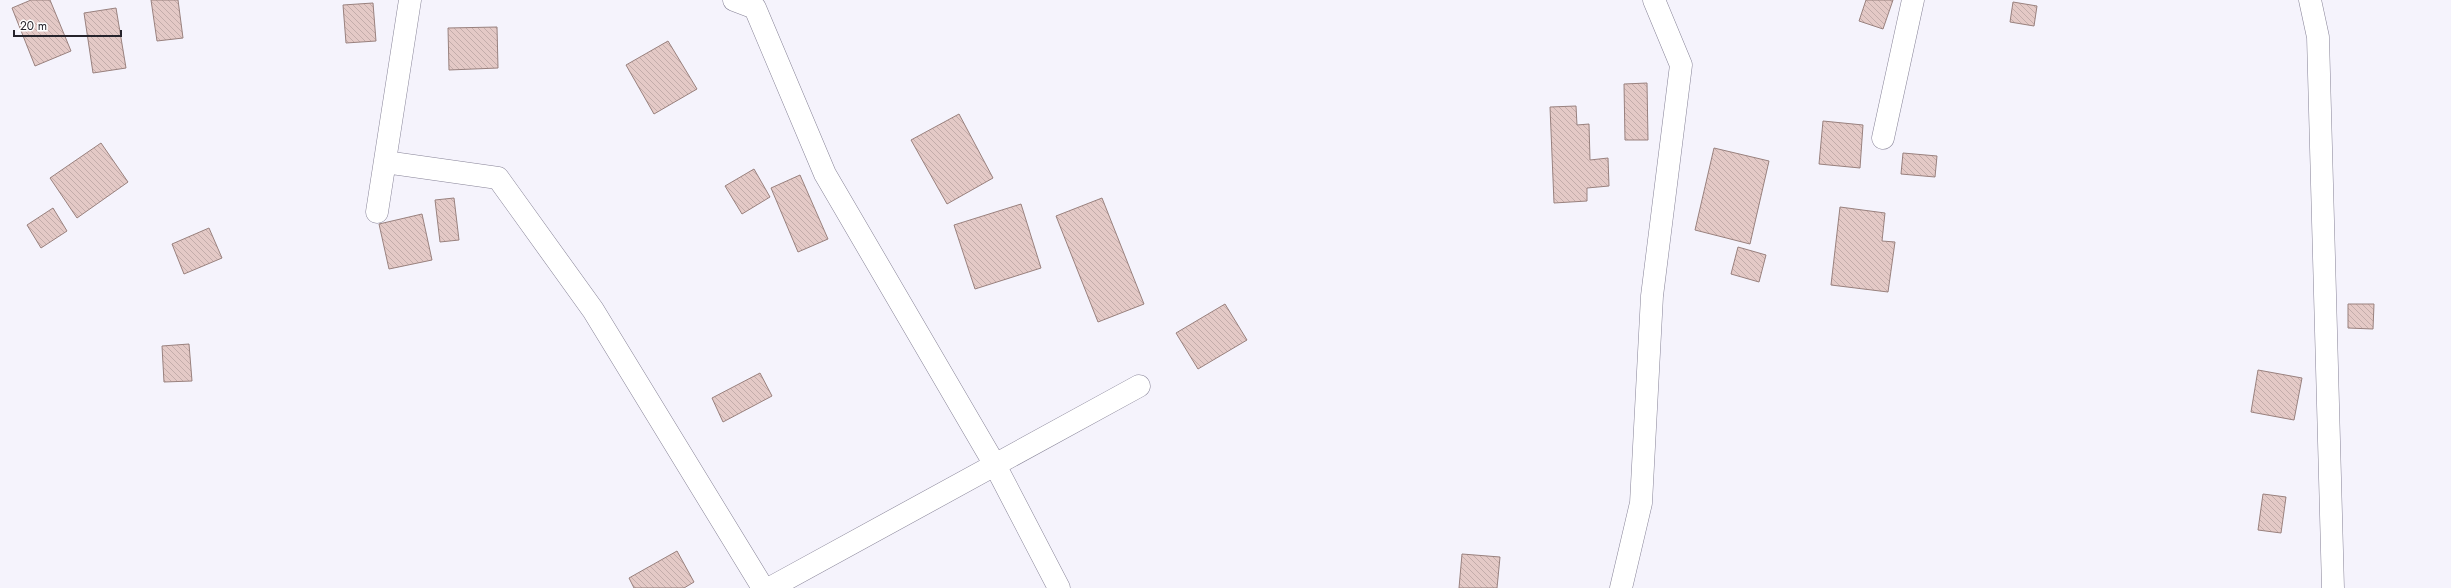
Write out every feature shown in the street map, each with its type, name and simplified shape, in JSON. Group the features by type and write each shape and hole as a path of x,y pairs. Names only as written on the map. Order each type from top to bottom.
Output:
{"street":[{"path":"377,212 410,0"},
{"path":"734,0 755,8 825,174 995,465 1059,588"},
{"path":"1621,588 1641,503 1652,296 1681,65 1654,0"},
{"path":"1884,138 1913,0"},
{"path":"2310,0 2318,37 2333,588"},
{"path":"385,162 498,178 593,310 763,588"},
{"path":"770,588 1139,386"}],"building":[{"path":"31,0 50,0 71,51 35,66 12,8"},
{"path":"151,0 178,0 183,38 157,41"},
{"path":"1866,0 1893,0 1883,29 1859,21"},
{"path":"2013,2 2037,6 2034,26 2010,22"},
{"path":"373,3 376,41 346,43 343,5"},
{"path":"116,8 126,68 93,73 84,13"},
{"path":"497,27 498,68 449,70 448,28"},
{"path":"668,41 697,89 654,114 626,65"},
{"path":"1647,83 1648,140 1625,140 1624,84"},
{"path":"1576,106 1577,125 1589,124 1590,160 1608,158 1609,186 1587,188 1587,201 1554,203 1550,107"},
{"path":"959,114 993,178 947,204 911,140"},
{"path":"1823,121 1863,125 1860,168 1819,164"},
{"path":"101,143 128,182 77,218 50,178"},
{"path":"1714,148 1769,161 1750,244 1695,230"},
{"path":"1903,153 1937,156 1935,177 1901,174"},
{"path":"754,169 770,197 742,214 725,186"},
{"path":"800,175 828,239 798,252 771,188"},
{"path":"454,198 459,240 440,242 435,200"},
{"path":"1102,198 1144,304 1098,322 1056,216"},
{"path":"1021,204 1041,268 975,289 954,225"},
{"path":"1840,207 1885,213 1882,241 1895,242 1888,292 1831,285"},
{"path":"53,208 67,231 41,248 27,225"},
{"path":"422,214 432,260 389,269 379,224"},
{"path":"209,228 222,258 184,274 172,244"},
{"path":"1738,247 1766,255 1759,282 1731,274"},
{"path":"1225,304 1247,340 1198,369 1176,333"},
{"path":"2348,304 2374,304 2373,329 2348,328"},
{"path":"189,344 192,381 164,382 162,346"},
{"path":"2258,370 2302,378 2294,420 2251,412"},
{"path":"760,373 772,396 723,422 712,398"},
{"path":"2263,494 2286,497 2281,533 2258,530"},
{"path":"677,551 694,582 684,588 634,588 629,578"},
{"path":"1462,554 1500,557 1497,588 1459,588"}]}
